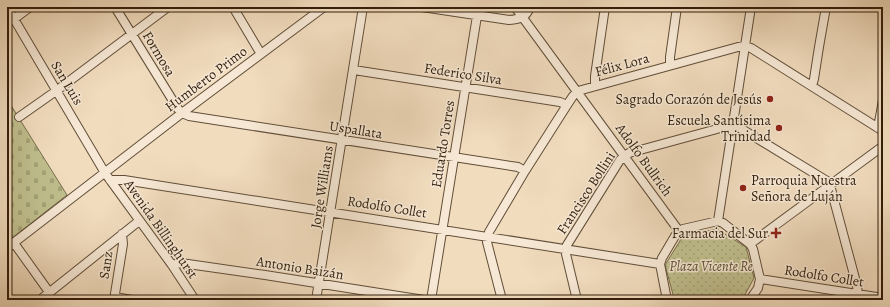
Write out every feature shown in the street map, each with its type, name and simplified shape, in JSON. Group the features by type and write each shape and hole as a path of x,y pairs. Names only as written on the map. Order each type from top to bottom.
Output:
{"street":[{"name":"San Luis","path":"7,7 105,173"},
{"path":"14,19 30,7"},
{"name":"Formosa","path":"115,7 178,109 182,113"},
{"path":"19,117 168,7"},
{"path":"233,7 261,54"},
{"name":"Humberto Primo","path":"10,246 182,113 324,7"},
{"name":"Jorge Williams","path":"316,300 343,141 363,7"},
{"path":"422,7 509,20 523,18 530,7"},
{"name":"Adolfo Bullrich","path":"515,7 578,91 679,231"},
{"path":"595,86 595,76 605,7"},
{"path":"670,65 676,7"},
{"path":"718,221 751,7"},
{"path":"812,86 826,7"},
{"name":"Eduardo Torres","path":"431,300 477,16"},
{"path":"745,46 751,48 881,130 883,100"},
{"name":"Félix Lora","path":"578,91 745,46"},
{"name":"Federico Silva","path":"354,70 560,102 567,105"},
{"path":"502,300 488,242 489,232 525,171 567,105 578,91"},
{"name":"Uspallata","path":"182,113 188,116 343,141 518,167 525,171"},
{"path":"732,126 740,128 827,181 830,185 857,286 857,297"},
{"name":"Francisco Bollini","path":"577,300 566,249 567,245 620,160 629,153 714,129 732,126"},
{"path":"750,244 883,146"},
{"name":"Avenida Billinghurst","path":"105,173 172,265 195,300"},
{"name":"Rodolfo Collet","path":"110,180 124,180 660,264"},
{"path":"40,300 139,221"},
{"path":"667,300 660,264 675,236 679,231 718,221 750,244 760,275 758,288 750,300"},
{"name":"Sanz","path":"114,298 123,244 122,234"},
{"path":"10,246 50,292"},
{"name":"Antonio Baizán","path":"172,265 181,263 424,300"},
{"name":"Rodolfo Collet","path":"760,279 857,297 883,298"},
{"path":"114,298 132,300"}],"green space":[{"path":"7,99 67,195 7,242"},
{"name":"Plaza Vicente Re","path":"717,229 746,247 754,278 742,300 677,300 674,298 665,265 683,236"}],"place":[{"name":"Sagrado Corazón de Jesús","path":"770,99"},
{"name":"Escuela Santísima Trinidad","path":"779,128"},
{"name":"Parroquia Nuestra Señora de Luján","path":"743,188"},
{"name":"Farmacia del Sur","path":"776,233"}]}
